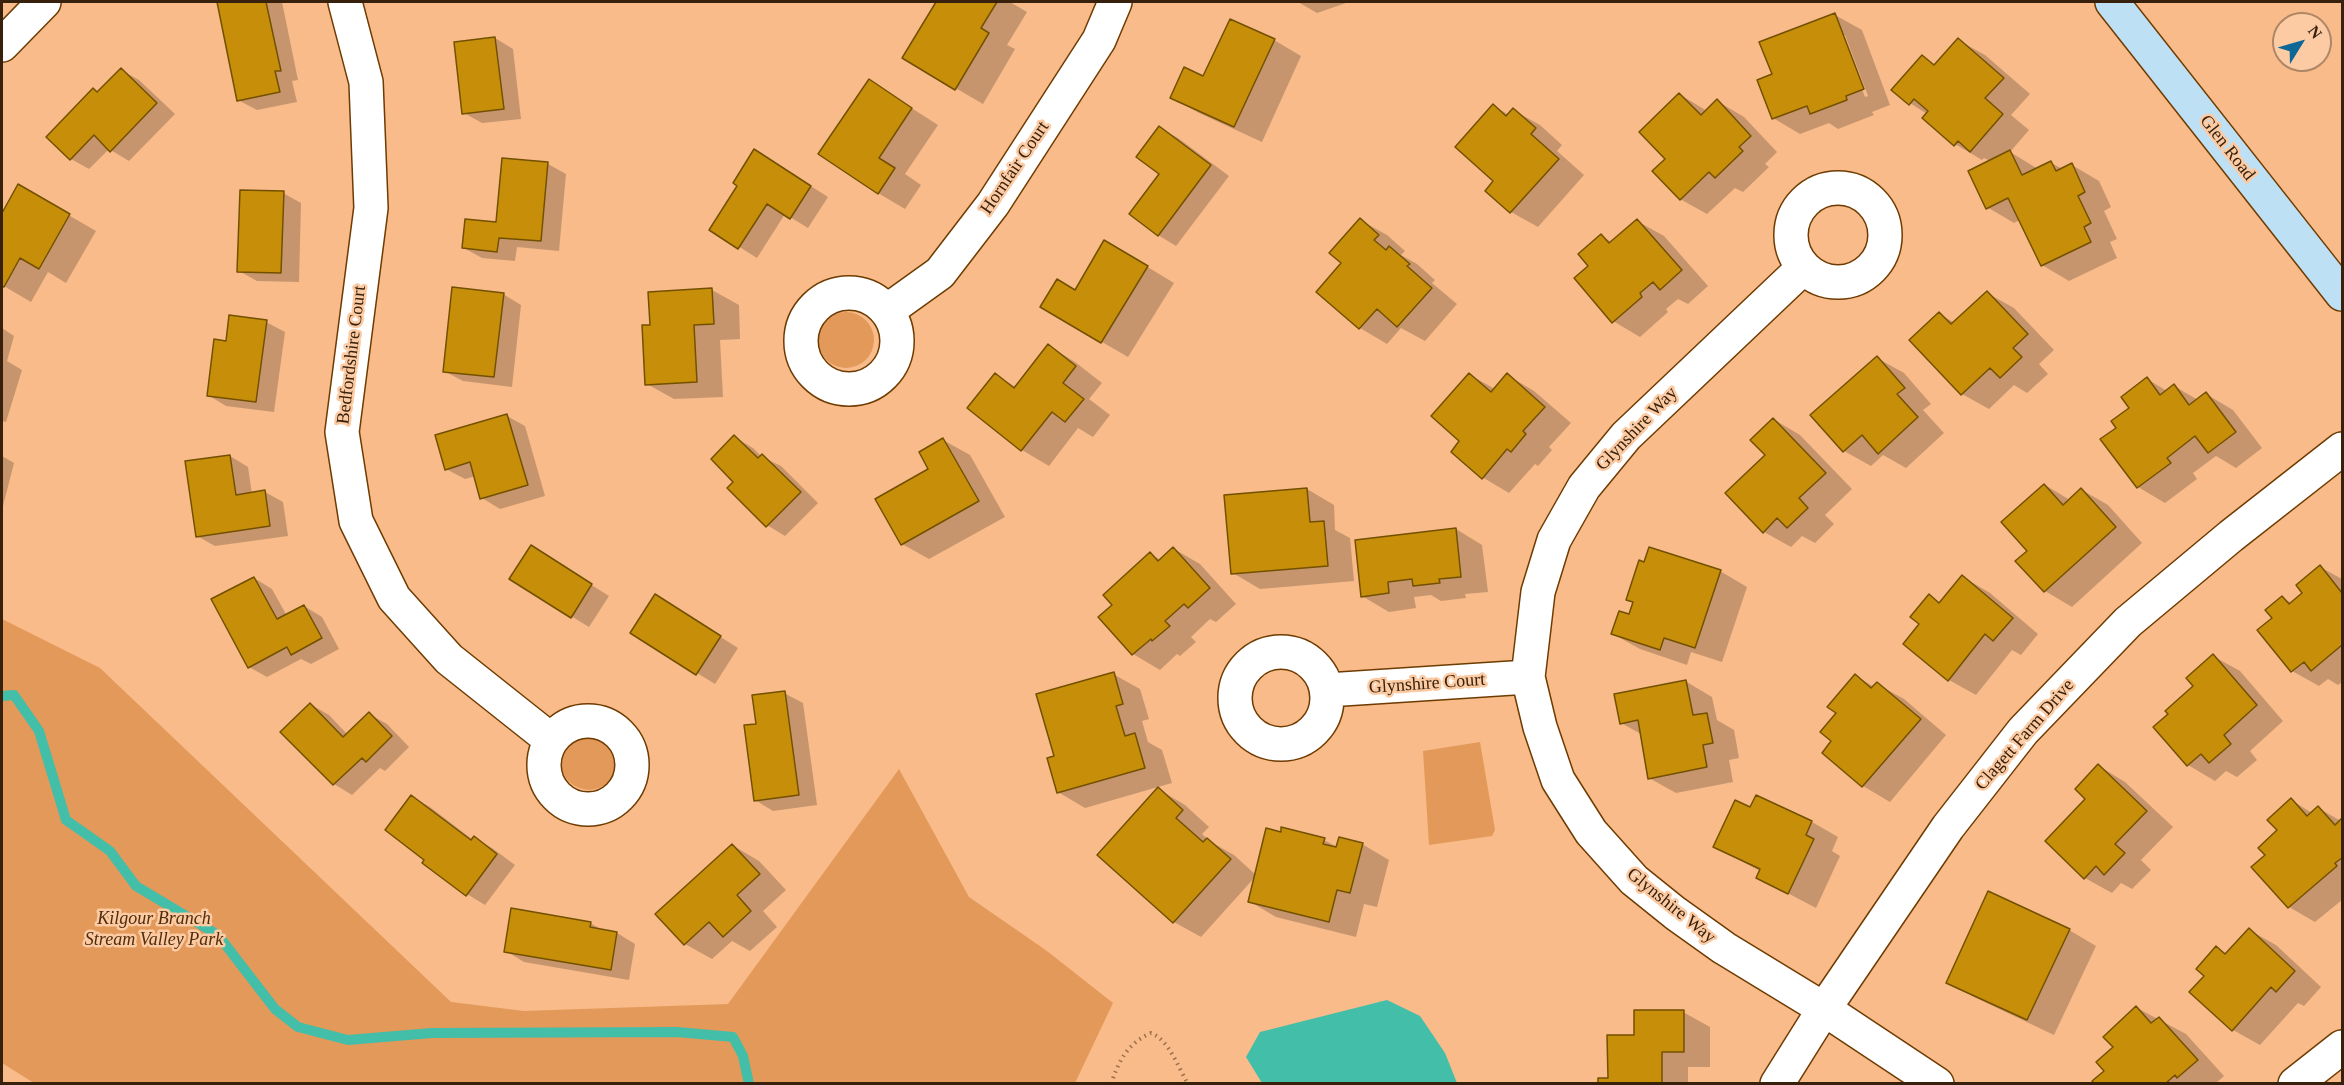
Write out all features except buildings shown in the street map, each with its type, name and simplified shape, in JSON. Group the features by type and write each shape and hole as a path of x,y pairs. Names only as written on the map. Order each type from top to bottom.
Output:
{"main road":[{"name":"Glen Road","path":"2112,2 2343,294"}],"street":[{"path":"2,45 44,2"},
{"name":"Bedfordshire Court","path":"345,2 366,82 371,208 342,432 356,521 394,598 449,658 551,740"},
{"name":"Hornfair Court","path":"887,311 940,273 993,204 1099,40 1115,2"},
{"name":"Glynshire Way","path":"1803,268 1626,436 1584,487 1554,540 1538,592 1528,677 1540,727 1558,780 1591,832 1634,880 1724,948 1824,1009 1937,1083"},
{"name":"Clagett Farm Drive","path":"1778,1083 1824,1009 1948,827 2023,731 2128,622 2231,536 2343,449"},
{"name":"Glynshire Court","path":"1327,690 1528,677"},
{"path":"2295,1083 2343,1047"}],"path":[{"path":"1111,1083 1125,1052 1140,1038 1151,1033 1158,1036 1166,1046 1188,1083"}],"green space":[{"path":"840,312 852,312 862,316 870,324 874,340 870,356 862,364 852,368 840,368 830,364 822,356 818,346 818,334 822,324 830,316"},
{"name":"Kilgour Branch Stream Valley Park","path":"2,619 100,668 451,1002 524,1011 728,1004 899,769 969,897 1047,951 1113,1003 1075,1083 34,1083 2,1063"},
{"path":"589,734 600,736 609,742 615,751 617,762 615,773 609,782 600,788 589,790 578,788 569,782 563,773 561,762 563,751 569,742 578,736"},
{"path":"1480,742 1495,830 1492,836 1429,845 1423,751"}],"water":[{"path":"1387,1000 1420,1016 1445,1053 1457,1083 1262,1083 1246,1057 1260,1032"}],"waterway":[{"path":"2,696 14,695 39,731 66,820 110,851 136,886 218,935 275,1009 298,1027 348,1040 432,1033 677,1032 733,1037 743,1056 749,1084"}]}
